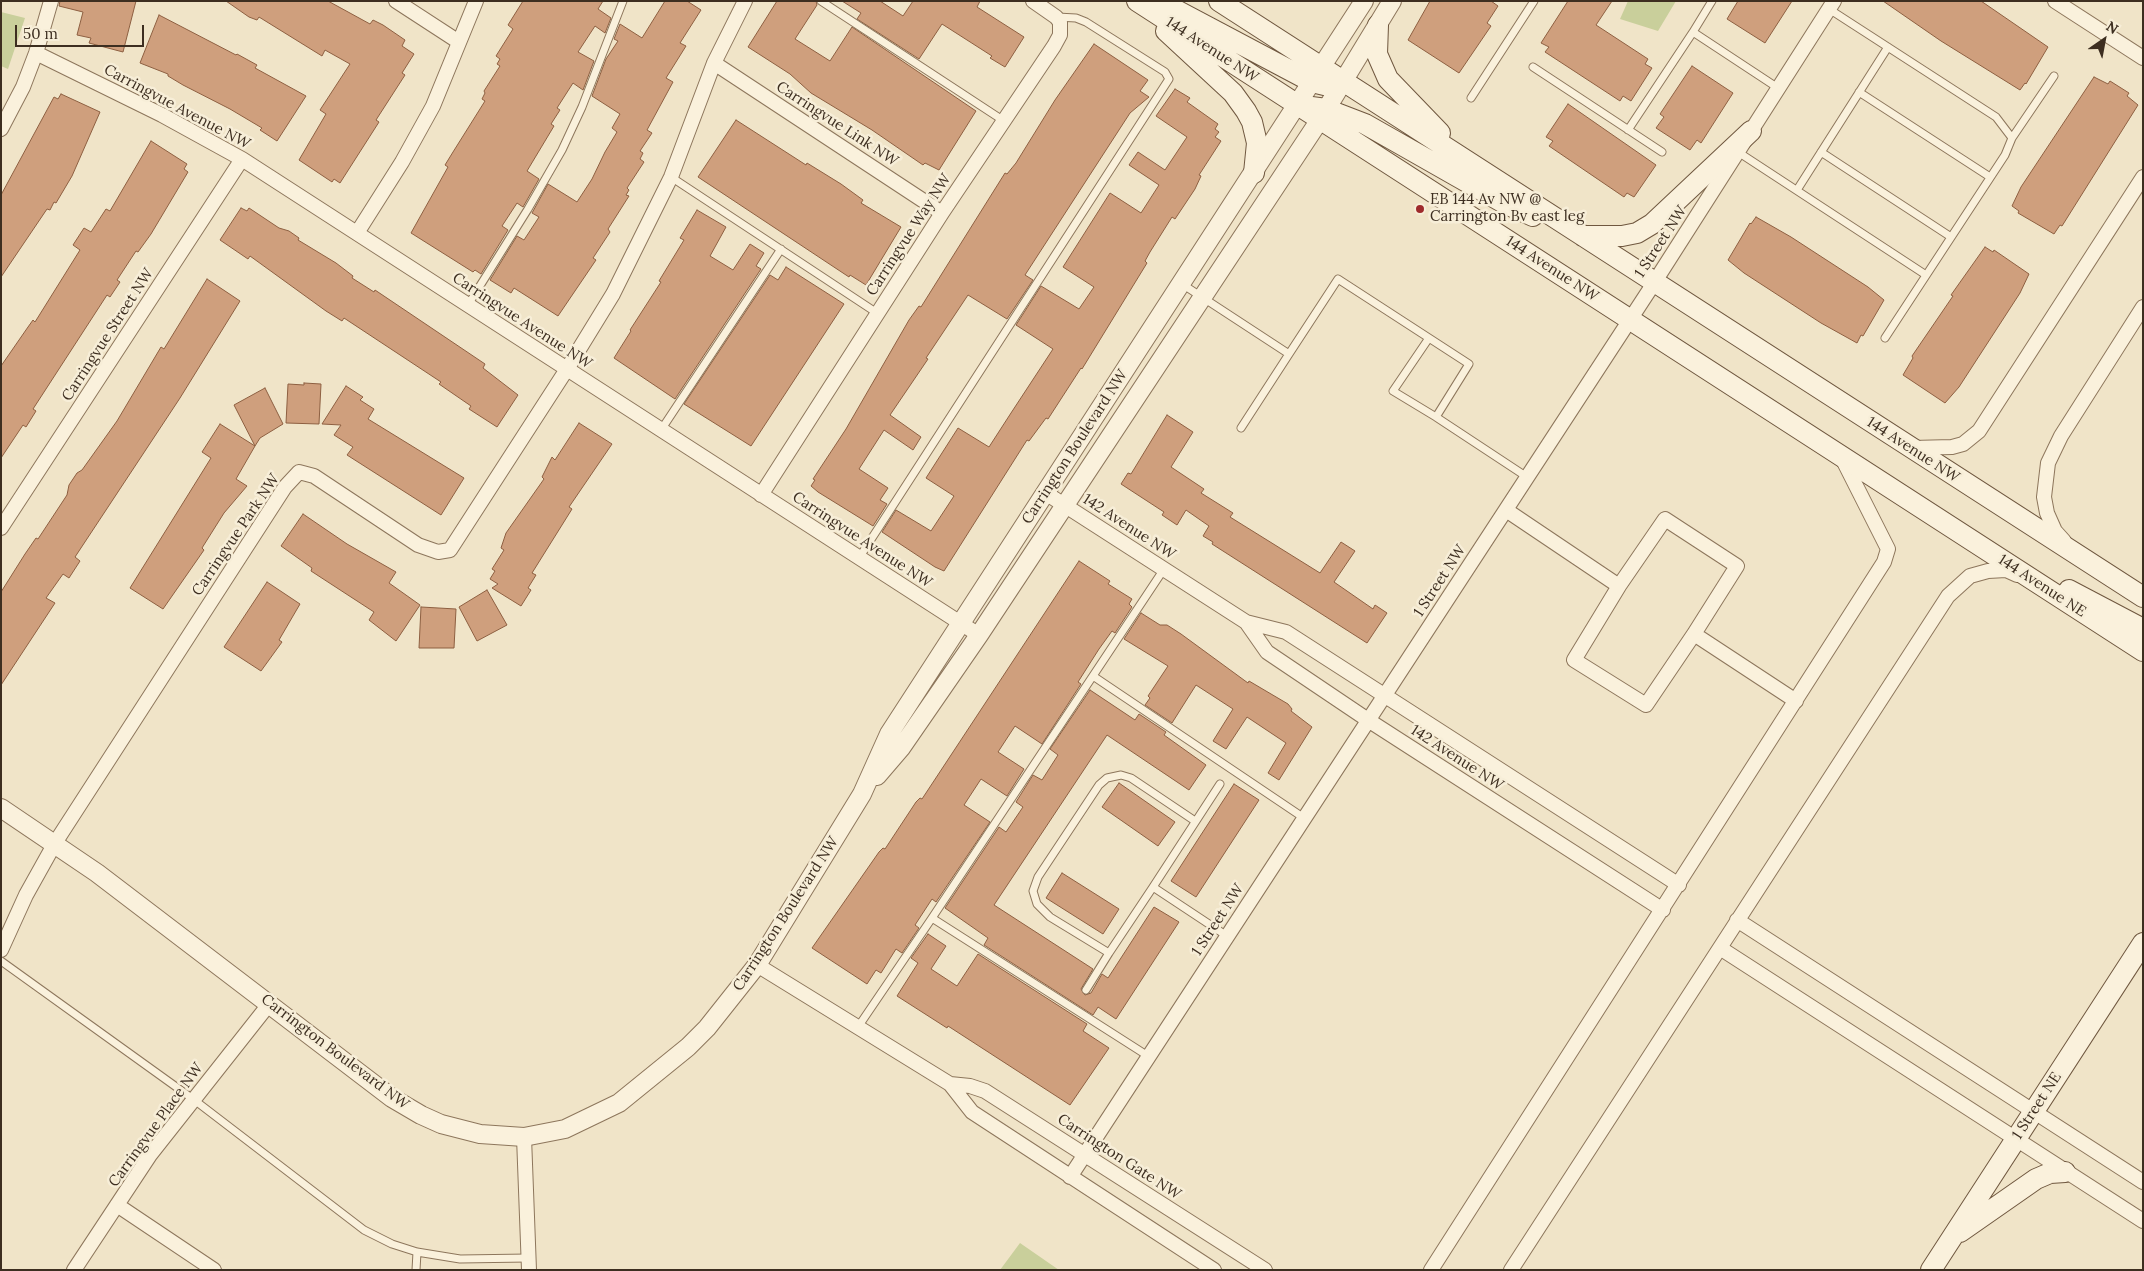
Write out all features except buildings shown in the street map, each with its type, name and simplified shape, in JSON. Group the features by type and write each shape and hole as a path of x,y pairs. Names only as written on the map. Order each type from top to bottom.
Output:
{"main road":[{"path":"1133,1 1233,94 1246,111 1252,122 1257,143 1254,173"},
{"name":"144 Avenue NW","path":"1137,1 1297,106 1322,115 1444,198 1942,522"},
{"path":"1158,1 1317,75"},
{"path":"1219,1 1337,88 1344,81"},
{"path":"1378,25 1377,54 1388,79 1415,109 1480,170"},
{"name":"144 Avenue NW","path":"1344,81 2078,556"},
{"path":"1322,115 1365,124 1504,204 1581,236 1622,236 1637,233 1652,224 1751,131"},
{"path":"1942,522 2143,629"},
{"name":"144 Avenue NE","path":"1942,522 2143,651"},
{"path":"2078,556 2143,597"},
{"name":"1 Street NE","path":"1931,1270 2143,943"},
{"path":"1951,1239 2036,1179 2050,1173 2065,1172"}],"street":[{"path":"1,129 23,87 36,53 51,1"},
{"path":"396,1 459,42"},
{"path":"357,233 417,136 433,106 476,1"},
{"path":"567,370 613,294 671,177 714,63 745,1"},
{"path":"1033,1 1056,17"},
{"name":"Carrington Boulevard NW","path":"1,808 55,843 270,1003 392,1098 420,1115 441,1124 480,1134 524,1137 543,1135 581,1123 619,1103 639,1089 707,1028 757,965 862,794 889,734 1044,492 1254,173 1364,1"},
{"name":"Carrington Boulevard NW","path":"862,794 901,748 979,635 1322,115 1392,1"},
{"path":"2055,1 2143,58"},
{"name":"1 Street NW","path":"1070,1178 1630,320 1831,5"},
{"name":"Carringvue Way NW","path":"761,495 942,213 1058,39 1061,29 1056,17"},
{"name":"Carringvue Avenue NW","path":"36,53 162,115 242,159 979,635"},
{"name":"Carringvue Link NW","path":"714,63 942,213"},
{"name":"Carringvue Street NW","path":"1,528 242,159"},
{"path":"1910,448 1964,444 1979,431 2143,177"},
{"path":"2078,556 2055,531 2047,513 2044,497 2048,463 2061,436 2143,307"},
{"name":"Carringvue Park NW","path":"55,843 285,487 299,472 314,476 418,545 438,552 450,550 567,370"},
{"path":"1431,1270 1679,886 1884,562 1888,549 1842,457"},
{"name":"142 Avenue NW","path":"1044,492 1246,622 1286,632 1679,886"},
{"path":"1506,510 1619,586"},
{"path":"1665,519 1737,566 1646,705 1574,660 1619,586 1665,519"},
{"path":"1511,1270 1737,920 1957,586 1970,576 1988,571 2006,570 2034,581"},
{"name":"142 Avenue NW","path":"1246,622 1267,652 1368,720 1663,910"},
{"path":"1694,634 1796,701"},
{"path":"1,950 26,895 55,843"},
{"path":"1737,920 2143,1182"},
{"path":"1720,948 2143,1221"},
{"name":"Carrington Gate NW","path":"757,965 950,1084 972,1112 1070,1178 1214,1270"},
{"name":"Carringvue Place NW","path":"74,1270 150,1155 270,1003"},
{"name":"Carrington Gate NW","path":"950,1084 970,1086 986,1091 1265,1270"},
{"path":"524,1137 528,1264"},
{"path":"117,1205 208,1268"}],"lane":[{"path":"468,305 528,209 562,150 582,107 623,1"},
{"path":"821,1 1004,121"},
{"path":"1471,98 1534,1"},
{"path":"1628,130 1712,1"},
{"path":"1831,5 1888,47 1996,117 2012,138"},
{"path":"859,558 1169,79 1165,72 1086,22 1076,18 1056,17"},
{"path":"1693,32 1778,88"},
{"path":"1796,190 1888,47"},
{"path":"1533,67 1662,152"},
{"path":"1884,338 1990,178 2005,154 2012,138 2054,76"},
{"path":"1859,92 1990,178"},
{"path":"1738,152 1926,275"},
{"path":"1821,152 1951,237"},
{"path":"671,177 877,313"},
{"path":"661,430 781,250"},
{"path":"1241,428 1338,278 1469,364 1436,417"},
{"path":"1182,283 1289,354"},
{"path":"1429,338 1393,391 1527,477"},
{"path":"858,1027 1164,569"},
{"path":"1093,676 1304,818"},
{"path":"1109,953 1050,917 1037,904 1033,891 1038,877 1099,785 1107,778 1120,775 1131,778 1195,821"},
{"path":"1086,990 1220,784"},
{"path":"1153,886 1227,936"},
{"path":"932,918 1148,1056"},
{"path":"1,961 193,1099 364,1230 392,1244 417,1252 460,1259 528,1264"},
{"path":"416,1270 417,1252"}],"green space":[{"path":"1628,1 1676,1 1658,31 1620,19"},
{"path":"1,12 25,18 8,69 1,66"},
{"path":"1020,1243 1059,1270 1000,1270"}],"place":[{"name":"EB 144 Av NW @ Carrington Bv east leg","path":"1420,209"}]}
